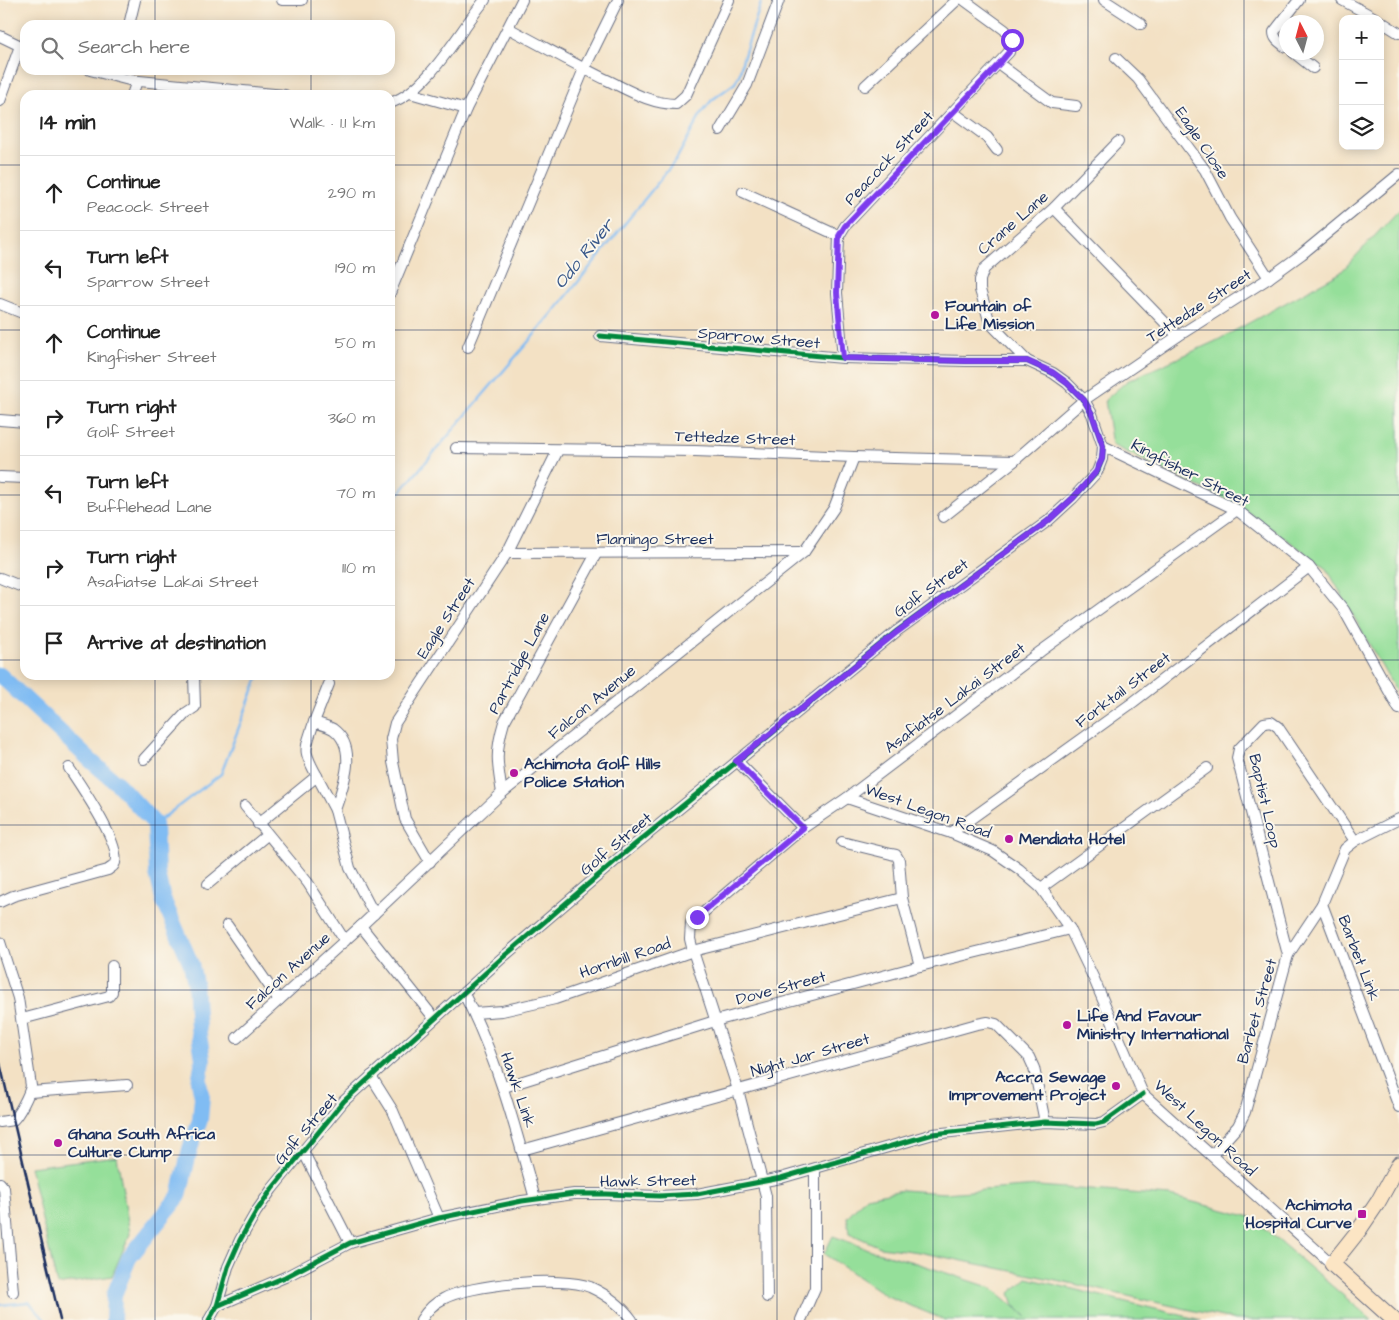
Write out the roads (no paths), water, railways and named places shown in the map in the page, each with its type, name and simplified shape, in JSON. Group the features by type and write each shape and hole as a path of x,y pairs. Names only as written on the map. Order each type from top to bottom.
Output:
{"main road":[{"path":"1394,1320 1332,1264 1378,1202 1399,1164"}],"street":[{"path":"130,20 135,0"},
{"path":"282,0 302,0"},
{"path":"395,100 410,93 435,68 485,0"},
{"path":"395,281 466,109 522,0"},
{"path":"468,347 584,69 618,0"},
{"path":"508,28 584,69 644,98 656,102 676,104 686,95 729,0"},
{"path":"720,130 747,84 779,0"},
{"path":"865,86 957,0"},
{"name":"Peacock Street","path":"839,236 845,226 1009,52 1012,40 1005,30 964,0"},
{"path":"1104,0 1141,24"},
{"path":"1287,15 1299,0"},
{"path":"1342,0 1370,15"},
{"path":"1384,23 1399,32"},
{"path":"1279,26 1274,32 1274,36 1279,42"},
{"path":"0,36 20,46"},
{"path":"0,101 20,54"},
{"name":"Eagle Close","path":"1116,58 1138,79 1205,170 1230,218 1270,278"},
{"path":"1302,60 1312,68"},
{"path":"999,64 1052,103 1076,106"},
{"path":"121,75 137,80 223,90"},
{"path":"134,90 137,80"},
{"path":"410,93 466,109"},
{"path":"953,112 987,137 997,150"},
{"name":"Crane Lane","path":"1027,361 990,323 980,290 980,280 984,269 1054,208 1118,142"},
{"name":"Tettedze Street","path":"943,518 1084,400 1178,336 1270,278 1399,174"},
{"path":"743,192 839,236 837,293 843,358"},
{"path":"1054,208 1178,336"},
{"path":"0,304 20,312"},
{"name":"Sparrow Street","path":"600,336 843,358 1027,361 1052,372 1067,383 1084,400"},
{"path":"1084,400 1092,414 1103,446"},
{"path":"0,420 20,422"},
{"name":"Kingfisher Street","path":"1103,446 1237,510 1309,567 1344,610 1399,709"},
{"name":"Golf Street","path":"209,1320 217,1306 228,1267 240,1240 256,1212 272,1189 344,1101 502,958 736,761 897,632 1048,521 1073,498 1096,472 1102,459 1103,446"},
{"name":"Tettedze Street","path":"456,448 695,451 854,457 1014,460"},
{"name":"Eagle Street","path":"430,862 405,819 393,762 391,739 395,722 507,553 558,450"},
{"name":"Falcon Avenue","path":"237,1038 345,941 502,794 804,552 834,508 854,457"},
{"path":"0,477 20,478"},
{"name":"Asafiatse Lakai Street","path":"692,951 691,923 803,828 847,798 1041,651 1237,510"},
{"name":"Flamingo Street","path":"507,553 804,552"},
{"name":"Partridge Lane","path":"502,794 496,759 497,744 504,722 596,554"},
{"name":"Forktail Street","path":"951,833 1132,703 1309,567"},
{"path":"0,578 20,586"},
{"path":"144,759 186,713 195,707 194,680"},
{"path":"329,684 314,722 306,754 336,810 350,868 374,914"},
{"path":"314,722 333,730 347,750 346,766 336,810"},
{"name":"Baptist Loop","path":"1288,956 1237,758 1239,749 1264,723 1271,722 1278,727 1355,841"},
{"path":"736,761 803,828"},
{"path":"0,902 13,896 108,870 114,865 116,859 114,850 102,821 69,768"},
{"path":"1041,888 1207,768"},
{"path":"258,824 317,776"},
{"name":"West Legon Road","path":"847,798 951,833 993,851 1019,869 1041,888 1070,929 1094,979 1143,1094 1332,1264"},
{"path":"244,806 308,883 345,941"},
{"name":"Barbet Street","path":"1212,1155 1238,1126 1245,1112 1288,956 1322,904 1344,850 1355,841 1399,819"},
{"path":"208,884 267,836"},
{"path":"842,842 896,855 900,860 902,898 920,966"},
{"name":"Hornbill Road","path":"474,1013 502,1011 555,999 692,951 902,898"},
{"name":"Barbet Link","path":"1322,904 1399,1107"},
{"path":"227,925 279,1000"},
{"path":"361,926 434,1018"},
{"name":"Dove Street","path":"504,1087 715,1021 920,966 1070,929"},
{"path":"0,942 18,998 31,1086 30,1092 17,1116 13,1120 0,1122"},
{"path":"692,951 738,1090 766,1196 767,1297"},
{"path":"22,1019 109,996 112,992 112,966"},
{"name":"Hawk Link","path":"464,994 474,1013 504,1087 535,1199"},
{"name":"Night Jar Street","path":"522,1150 988,1022 996,1024 1029,1057 1034,1068 1045,1122"},
{"path":"371,1076 393,1111 439,1218"},
{"path":"30,1092 127,1085"},
{"name":"Hawk Street","path":"217,1306 285,1277 350,1243 439,1218 535,1199 574,1194 659,1196 697,1194 815,1169 934,1134 1045,1122 1096,1124 1104,1122 1143,1094"},
{"path":"303,1151 350,1243"},
{"path":"802,1320 815,1288 815,1169"},
{"path":"0,1183 4,1188 4,1246 13,1292"},
{"path":"422,1320 434,1305 443,1298 461,1292 539,1281 567,1282 589,1287 614,1302 632,1320"}],"waterway":[{"name":"Odo River","path":"395,498 558,307 676,160 702,112 712,100 735,83 740,73 762,0"},
{"path":"0,675 118,784 155,824 157,873 163,899 191,964 195,983 198,1028 203,1059 199,1082 202,1097 200,1120 190,1149 179,1196 129,1258 114,1295 113,1320"},
{"name":"Odo River","path":"155,824 221,774 257,680"},
{"path":"0,1305 29,1302 45,1320"}],"railway":[{"path":"0,1063 60,1320"}],"place":[{"name":"Fountain of Life Mission","path":"935,315"},
{"name":"Achimota Golf Hills Police Station","path":"514,773"},
{"name":"Mendiata Hotel","path":"1009,839"},
{"name":"Life And Favour Ministry International","path":"1067,1025"},
{"name":"Accra Sewage Improvement Project","path":"1116,1086"},
{"name":"Ghana South Africa Culture Clump","path":"58,1143"},
{"name":"Achimota Hospital Curve","path":"1362,1214"}]}
